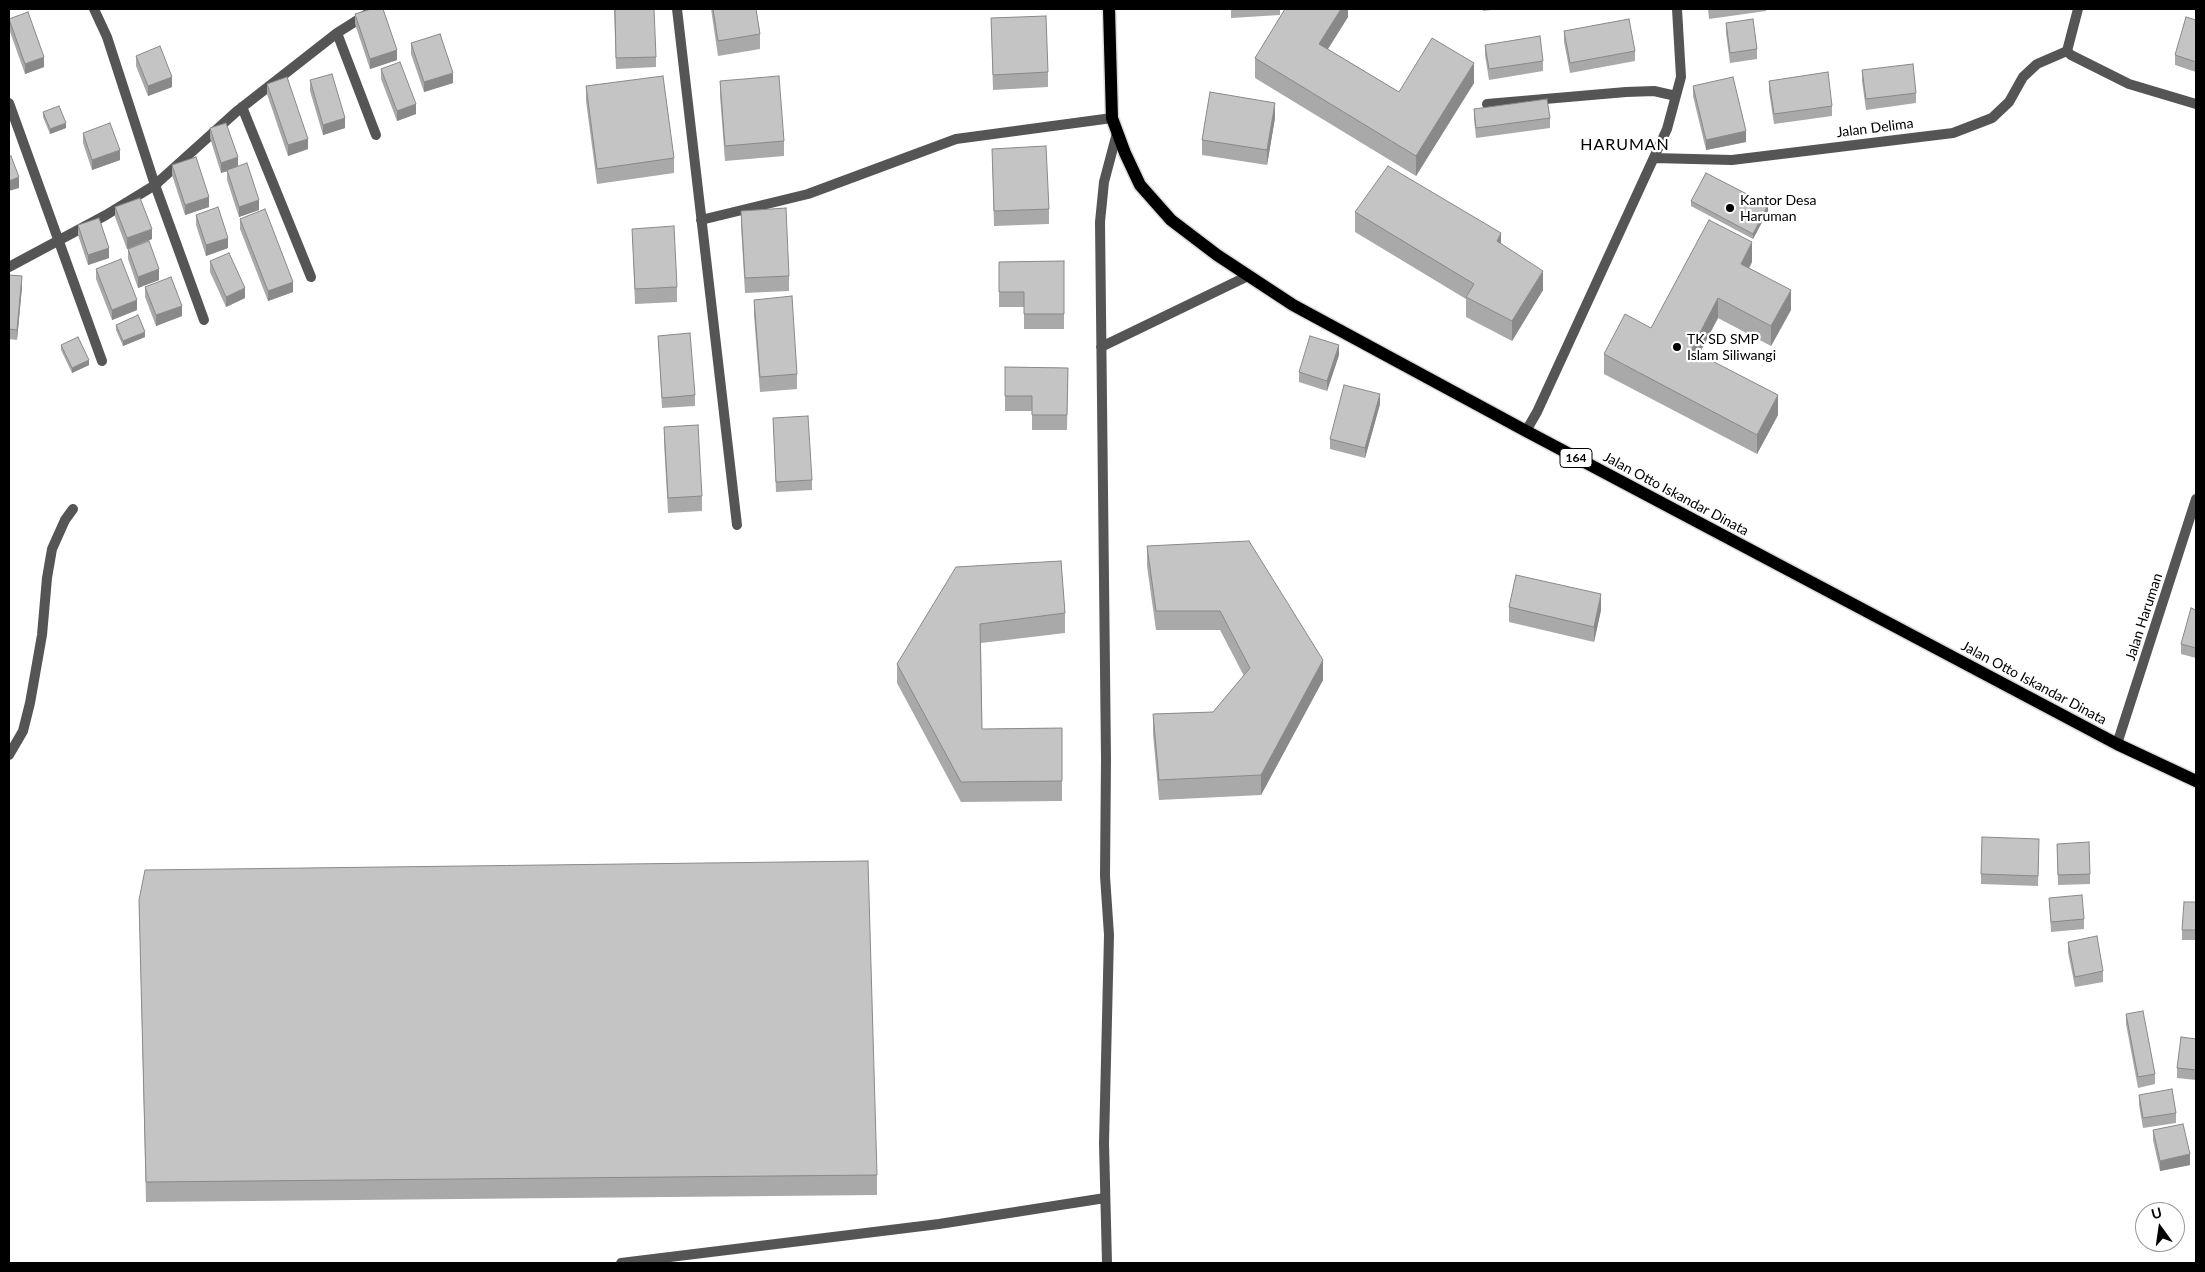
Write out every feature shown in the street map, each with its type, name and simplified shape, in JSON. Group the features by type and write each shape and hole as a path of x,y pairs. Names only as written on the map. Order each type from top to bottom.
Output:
{"main road":[{"name":"Jalan Otto Iskandar Dinata","path":"1109,9 1112,118 1140,185 1171,220 1248,276 1293,305 1526,431 2118,744 2196,781"}],"street":[{"path":"94,9 107,37 155,185 204,320"},
{"path":"9,267 106,215 155,185 242,108 337,33 375,9"},
{"path":"677,9 737,526"},
{"path":"1526,431 1537,412 1667,129 1681,77 1677,9"},
{"path":"2078,9 2067,51 2071,55 2129,84 2196,104"},
{"path":"337,33 376,135"},
{"name":"Jalan Delima","path":"1654,158 1732,160 1953,133 1992,118 2009,102 2023,78 2037,64 2067,51"},
{"path":"1486,104 1626,92 1654,91 1676,96"},
{"path":"9,103 60,239 102,362"},
{"path":"242,108 311,277"},
{"path":"702,220 808,194 956,139 1112,118"},
{"path":"1107,1263 1104,1143 1109,936 1105,876 1106,749 1100,222 1104,182 1118,133"},
{"path":"1101,346 1248,276"},
{"name":"Jalan Haruman","path":"2118,744 2196,500"},
{"path":"9,754 23,731 30,703 42,636 46,578 52,549 65,520 73,509"},
{"path":"621,1263 939,1224 1106,1198"}],"building":[{"path":"371,9 383,9 397,50 370,59 355,14"},
{"path":"615,9 654,9 656,57 616,58"},
{"path":"713,9 756,9 760,34 718,41"},
{"path":"1285,9 1341,9 1319,44 1399,92 1432,38 1474,63 1416,156 1255,58"},
{"path":"28,12 44,57 25,64 9,19"},
{"path":"1046,16 1048,72 993,75 991,18"},
{"path":"2186,17 2196,20 2196,62 2175,55"},
{"path":"1629,19 1635,51 1570,63 1564,31"},
{"path":"1753,19 1757,49 1730,53 1726,23"},
{"path":"440,34 453,73 424,82 411,43"},
{"path":"1540,36 1543,61 1489,69 1485,45"},
{"path":"160,46 172,77 148,86 136,56"},
{"path":"400,62 416,104 397,111 381,69"},
{"path":"1913,64 1916,93 1866,99 1862,70"},
{"path":"1828,72 1832,106 1774,114 1769,81"},
{"path":"332,74 345,118 323,125 310,80"},
{"path":"663,76 674,158 597,169 586,86"},
{"path":"779,76 784,141 725,146 720,81"},
{"path":"287,77 308,139 288,145 267,84"},
{"path":"1733,77 1746,131 1706,140 1693,86"},
{"path":"1210,92 1275,103 1267,150 1202,140"},
{"path":"1547,99 1550,118 1476,128 1474,109"},
{"path":"59,106 66,123 50,129 43,112"},
{"path":"110,123 120,150 92,160 83,133"},
{"path":"226,123 238,157 221,163 210,128"},
{"path":"1046,146 1049,209 994,211 992,149"},
{"path":"11,156 19,177 9,181 9,157"},
{"path":"196,157 209,197 185,205 172,165"},
{"path":"247,163 259,200 239,207 227,170"},
{"path":"1388,166 1501,233 1497,241 1543,271 1512,321 1466,297 1474,284 1355,212"},
{"name":"Kantor Desa Haruman","path":"1706,173 1768,205 1753,234 1691,201"},
{"path":"140,198 152,229 127,238 115,207"},
{"path":"218,207 228,238 206,245 196,215"},
{"path":"786,208 789,276 745,278 741,211"},
{"path":"265,209 293,282 268,291 240,219"},
{"path":"99,218 109,248 88,255 78,225"},
{"name":"TK SD SMP Islam Siliwangi","path":"1709,220 1752,242 1741,264 1791,290 1771,326 1718,298 1691,350 1778,395 1757,435 1604,354 1625,314 1651,328"},
{"path":"674,226 677,287 635,289 632,229"},
{"path":"149,241 159,269 138,277 128,249"},
{"path":"229,253 245,288 226,297 210,261"},
{"path":"121,259 137,300 112,310 96,269"},
{"path":"1064,261 1064,314 1024,314 1024,292 999,292 999,262"},
{"path":"9,275 22,276 17,330 9,329"},
{"path":"171,277 182,306 156,315 145,287"},
{"path":"792,296 797,374 760,377 754,300"},
{"path":"138,315 145,332 123,341 116,325"},
{"path":"690,333 695,395 662,398 658,336"},
{"path":"1310,336 1339,345 1327,381 1299,372"},
{"path":"78,337 89,360 72,368 61,345"},
{"path":"1005,367 1068,368 1067,415 1032,415 1032,396 1005,396"},
{"path":"1344,385 1380,394 1365,448 1330,439"},
{"path":"808,416 812,480 776,482 773,418"},
{"path":"698,425 702,496 668,498 664,427"},
{"path":"1249,541 1323,660 1261,775 1159,780 1153,714 1213,712 1250,668 1220,611 1156,611 1147,546"},
{"path":"1061,561 1065,613 980,624 982,729 1062,728 1062,781 961,782 897,664 956,567"},
{"path":"1516,575 1601,594 1594,627 1509,607"},
{"path":"2191,608 2196,610 2196,648 2181,644"},
{"path":"1982,837 2039,839 2038,876 1981,874"},
{"path":"2089,842 2090,874 2058,875 2057,844"},
{"path":"868,861 877,1175 146,1182 139,900 145,870"},
{"path":"2082,895 2084,919 2051,922 2049,898"},
{"path":"2184,902 2196,902 2196,930 2182,930"},
{"path":"2097,936 2103,971 2075,977 2068,942"},
{"path":"2143,1011 2155,1074 2138,1077 2126,1014"},
{"path":"2181,1037 2196,1039 2196,1070 2177,1068"},
{"path":"2172,1089 2176,1113 2143,1118 2139,1095"},
{"path":"2183,1124 2190,1154 2160,1161 2153,1130"}],"place":[{"name":"Kantor Desa Haruman","path":"1730,208"},
{"name":"TK SD SMP Islam Siliwangi","path":"1677,347"}],"district":[{"name":"HARUMAN","path":"1625,145"}]}
